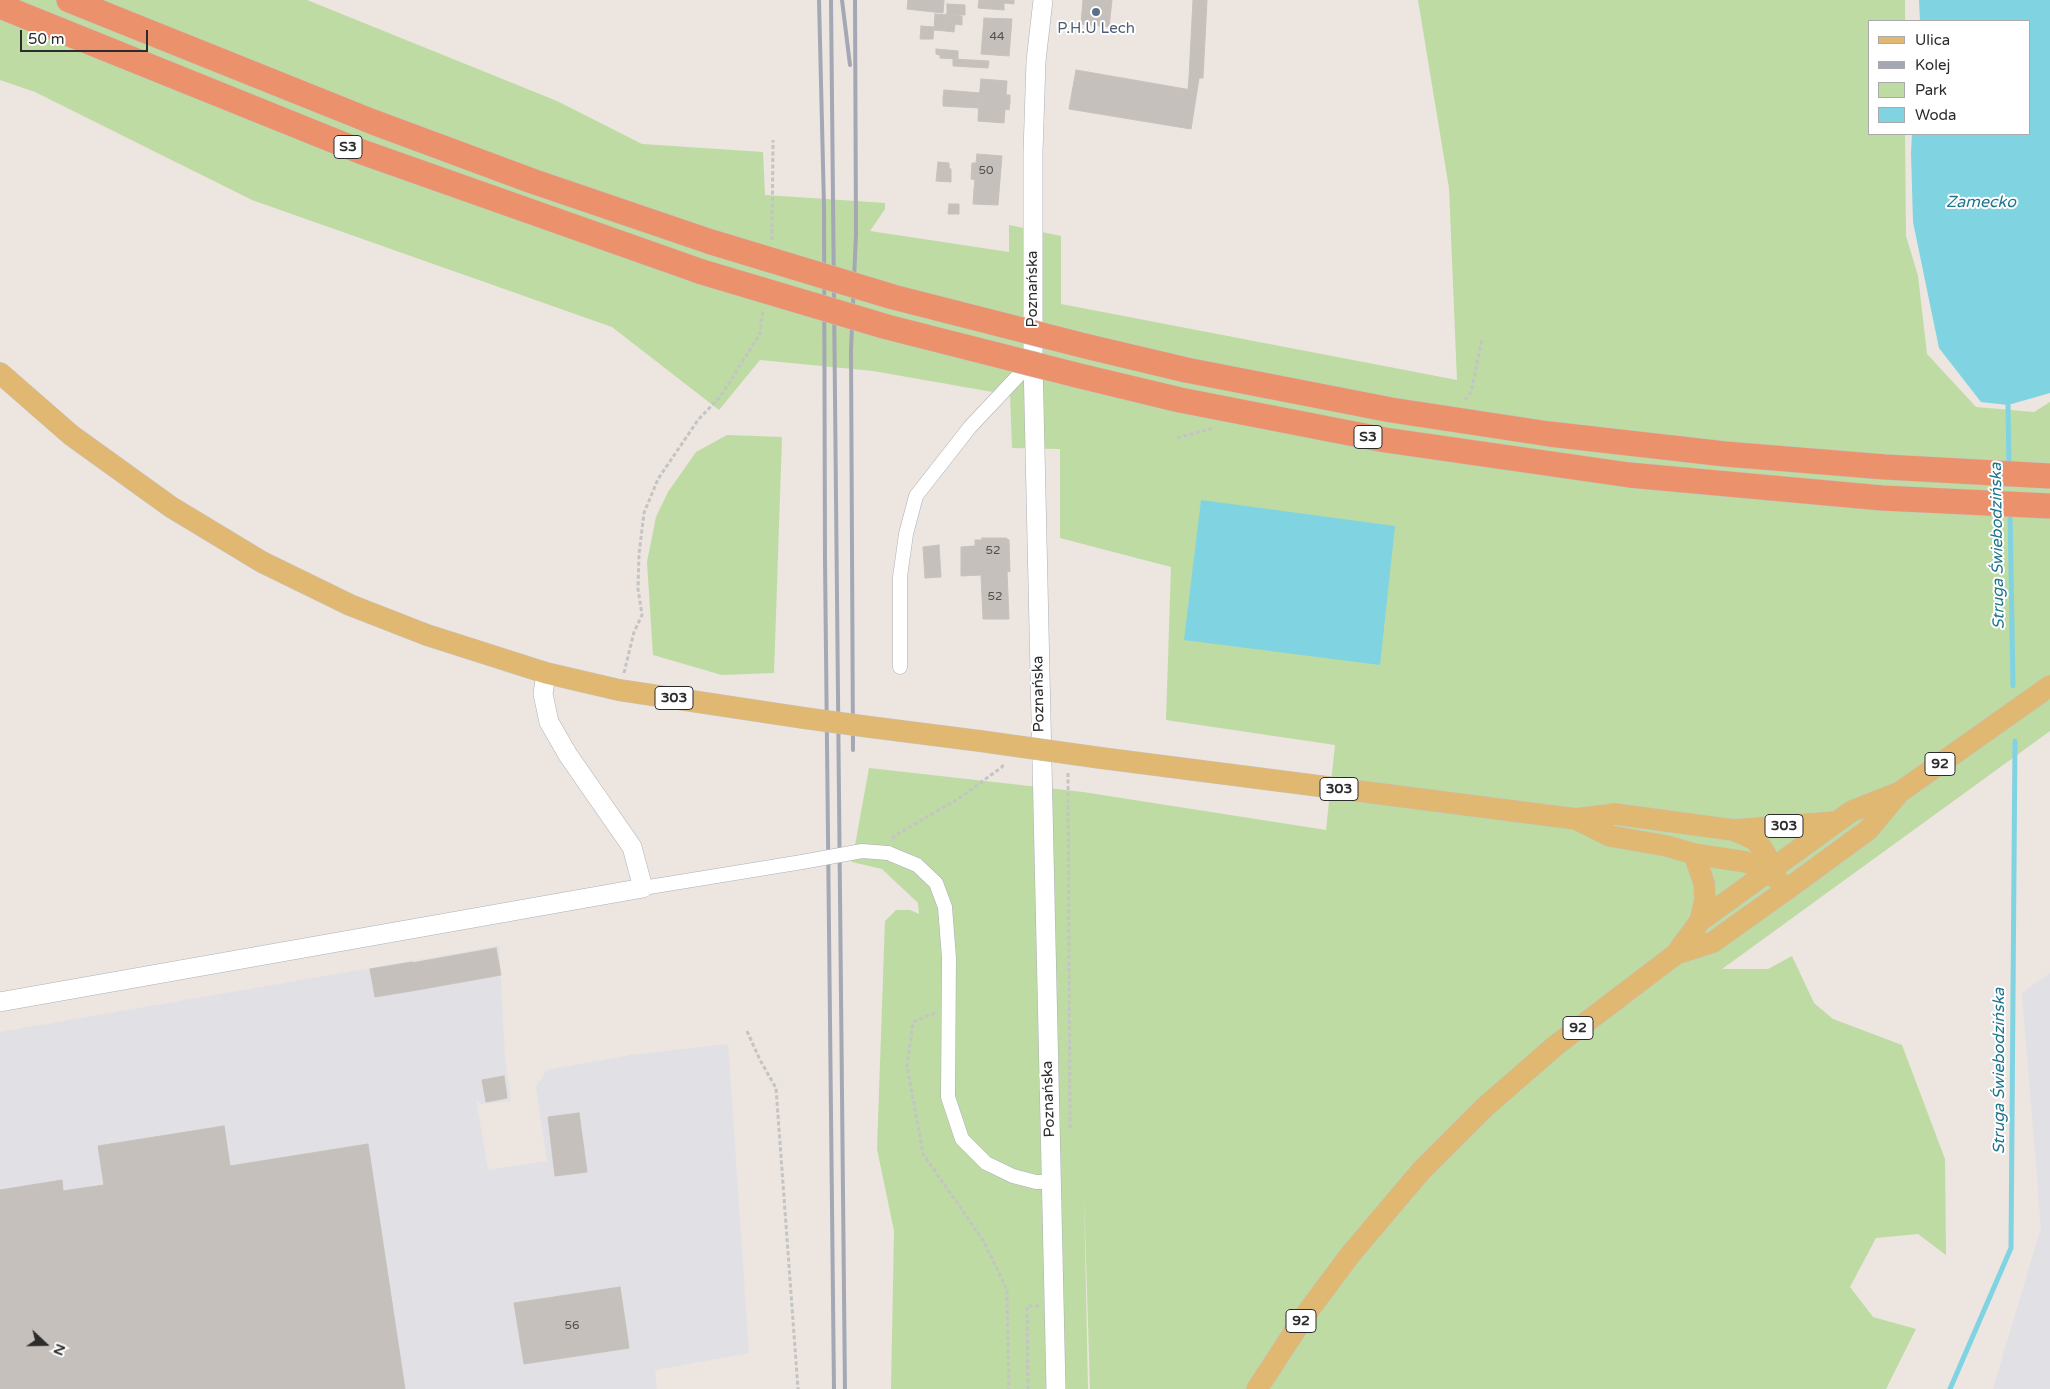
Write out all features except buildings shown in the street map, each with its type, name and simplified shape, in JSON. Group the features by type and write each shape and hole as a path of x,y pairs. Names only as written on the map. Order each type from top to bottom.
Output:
{"highway":[{"name":"S3","path":"69,0 372,122 532,181 711,242 893,297 1076,344 1186,370 1391,410 1549,434 1725,454 1885,468 2050,476"},
{"name":"S3","path":"0,6 362,152 702,272 887,327 1070,374 1189,402 1385,440 1541,464 1649,477 1882,498 2050,506"}],"main road":[{"path":"0,373 58,424 120,472 171,507 262,562 320,592 380,618 473,651 546,673"},
{"name":"303","path":"546,673 619,690 804,718 1576,819 1614,814 1733,830 1836,822"},
{"name":"92","path":"1258,1389 1306,1314 1350,1255 1393,1203 1451,1140 1485,1107 1555,1046 1676,954 1700,921 1852,811 1900,792 2050,686"},
{"name":"92","path":"1676,954 1713,942 1786,890 1868,830 1900,792"},
{"name":"303","path":"1576,819 1610,836 1667,846 1694,854 1746,862 1770,870"},
{"name":"303","path":"1733,830 1754,840 1762,848 1768,857 1770,870 1786,890"},
{"path":"1694,854 1704,882 1705,900 1700,921"}],"street":[{"name":"Poznańska","path":"1043,0 1036,61 1033,152 1033,360 1056,1389"},
{"path":"900,666 900,578 906,534 916,496 970,427 1033,360"},
{"path":"546,673 543,694 549,722 568,755 632,847 639,867 643,888"},
{"path":"0,1002 862,851 888,853 917,865 936,883 945,907 949,958 948,1097 962,1139 986,1163 1013,1176 1036,1182 1051,1182"}],"path":[{"path":"619,690 634,632 642,615 638,589 639,554 644,513 658,479 698,420"},
{"path":"948,1008 913,1022 907,1066 923,1154 983,1240 1007,1290 1009,1389"},
{"path":"747,1031 760,1060 776,1088 798,1389"}],"shaded area":[{"path":"499,946 505,1058 511,1101 481,1104 476,1099 488,1170 547,1161 536,1087 547,1070 631,1055 728,1044 749,1353 655,1370 657,1389 0,1389 0,1032"},
{"path":"2050,973 2050,1389 1993,1389 2041,1228 2022,993"}],"green space":[{"path":"0,0 307,0 557,101 642,144 763,152 765,195 885,203 885,209 870,231 1009,252 1009,225 1061,236 1061,304 1457,380 1449,188 1418,0 1905,0 1905,20 1868,20 1868,135 1905,135 1906,236 1918,276 1927,354 1976,407 2034,412 2050,402 2050,731 1722,969 1768,969 1792,956 1814,1003 1833,1019 1902,1045 1945,1159 1946,1255 1918,1234 1876,1238 1850,1287 1873,1317 1916,1329 1886,1389 1090,1389 1084,1193 1088,1389 891,1389 894,1231 877,1149 885,921 896,910 910,910 919,914 918,903 882,869 852,862 869,768 1083,792 1326,830 1335,745 1166,720 1171,567 1060,538 1060,449 1012,448 1010,395 873,371 760,360 719,410 612,327 252,200 35,92 0,80"},
{"path":"727,435 782,437 774,673 722,675 653,655 647,562 656,517 668,492 696,452"}],"water":[{"name":"Zamecko","path":"1919,0 2050,0 2050,393 2008,405 1981,402 1939,348 1913,222 1912,135 2030,135 2030,20 1920,20"},
{"path":"1201,500 1395,526 1380,665 1184,640"}],"waterway":[{"name":"Struga Świebodzińska","path":"2008,405 2009,467"},
{"name":"Struga Świebodzińska","path":"2010,511 2013,686"},
{"name":"Struga Świebodzińska","path":"1950,1389 2011,1248 2015,741"}],"railway":[{"path":"819,0 824,206 825,560 834,1389"},
{"path":"831,0 845,1389"},
{"path":"842,0 850,65"},
{"path":"853,750 851,350 856,234 855,0"}],"place":[{"name":"P.H.U Lech","path":"1096,12"}]}
